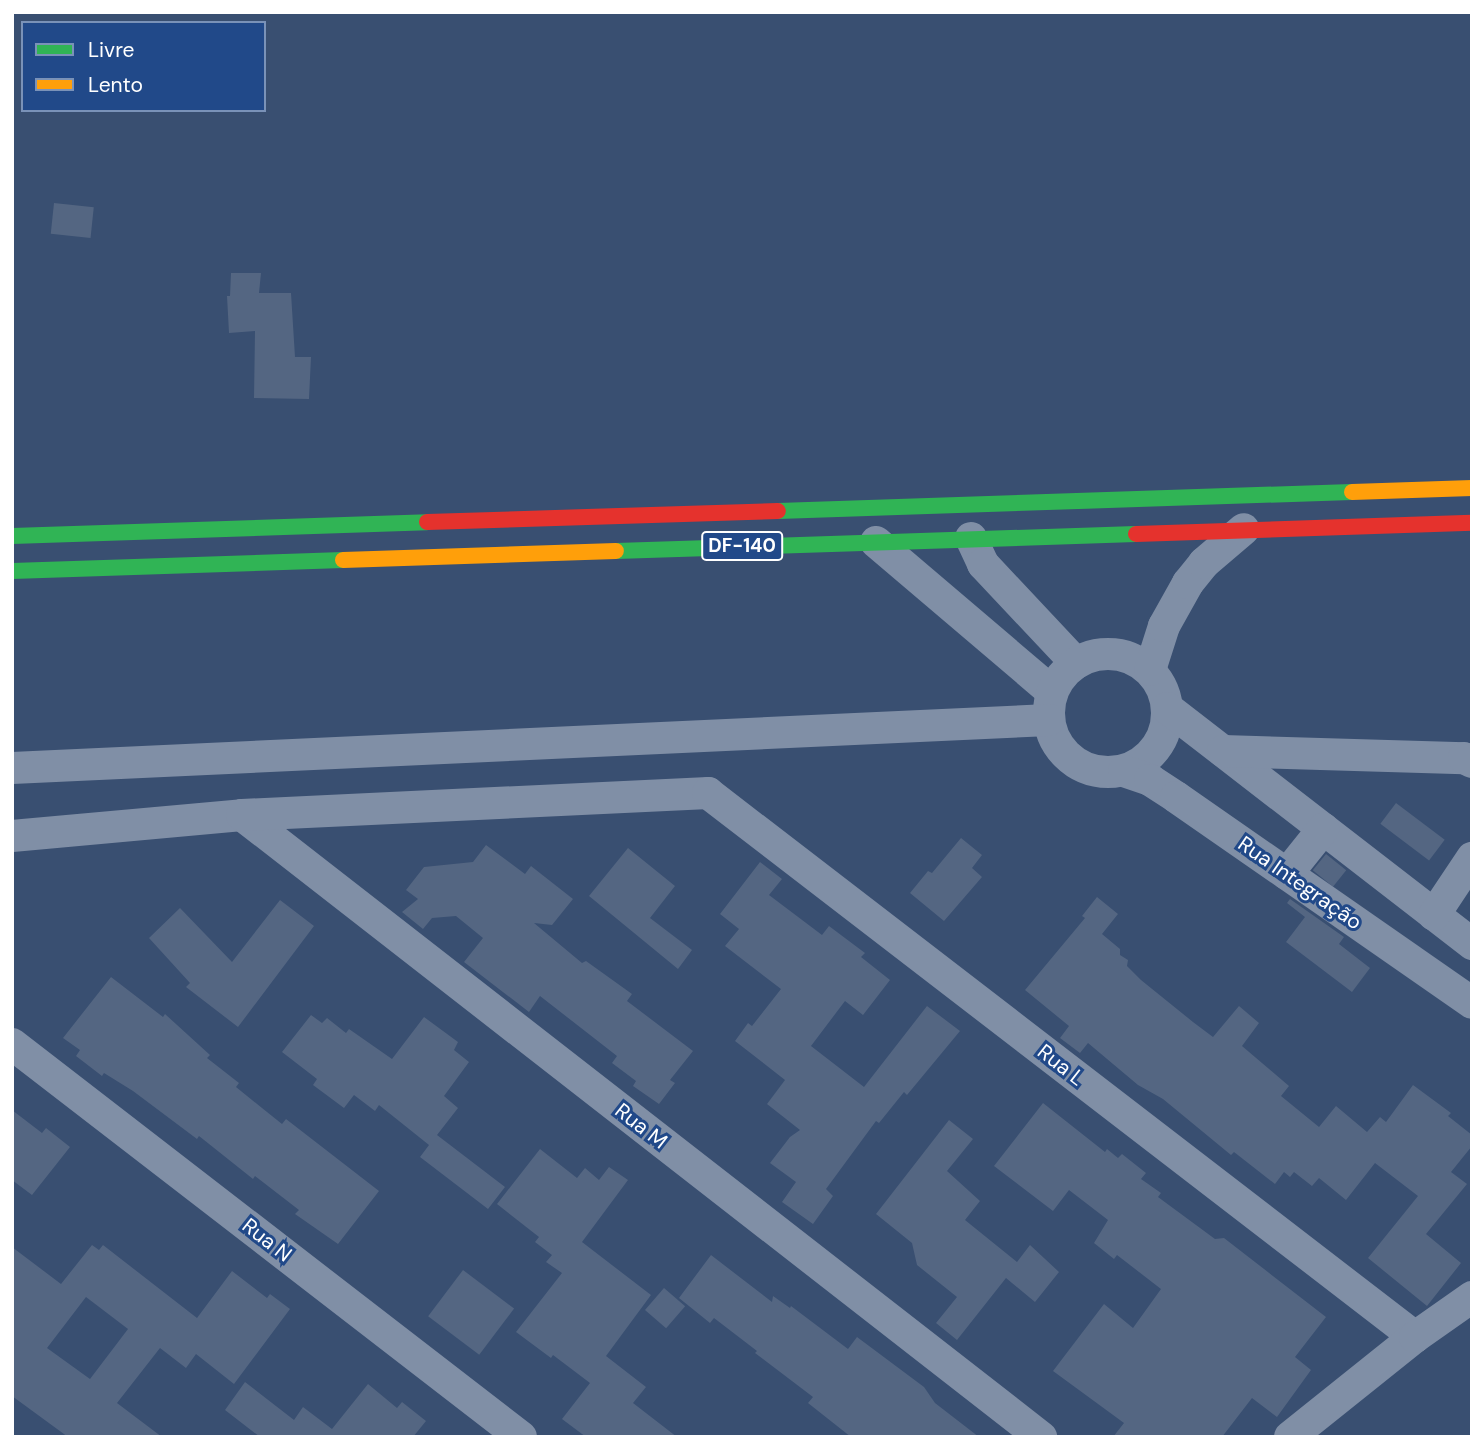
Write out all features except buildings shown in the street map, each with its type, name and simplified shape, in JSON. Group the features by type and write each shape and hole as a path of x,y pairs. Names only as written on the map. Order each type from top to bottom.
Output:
{"main road":[{"name":"DF-140","path":"12,536 1472,488"},
{"name":"DF-140","path":"12,571 1472,523"}],"street":[{"path":"1150,670 1164,626 1188,583 1223,545 1244,530"},
{"path":"971,538 983,564 1076,663"},
{"path":"876,541 1050,706"},
{"path":"1112,653 1133,659 1150,670 1162,688 1167,708 1166,729 1157,747 1143,762 1125,771 1104,773 1084,768 1067,756 1055,740 1050,706 1062,676 1076,663 1093,655 1112,653"},
{"path":"12,768 1050,706"},
{"path":"1167,708 1472,944"},
{"path":"1223,751 1464,758 1472,762"},
{"name":"Rua Integração","path":"1125,771 1150,780 1176,797 1472,1003"},
{"name":"Rua L","path":"242,815 708,793 1415,1336"},
{"path":"12,836 242,815"},
{"name":"Rua M","path":"242,815 1041,1437"},
{"path":"1287,874 1323,829"},
{"path":"1434,915 1472,858"},
{"name":"Rua N","path":"12,1044 521,1437"},
{"path":"1290,1437 1415,1336 1472,1297"}],"traffic: fast":[{"path":"778,511 1352,492"},
{"path":"12,536 427,522"},
{"path":"616,551 1136,534"},
{"path":"12,571 343,560"}],"traffic: slow":[{"path":"1352,492 1472,488"},
{"path":"343,560 616,551"}],"traffic: jam":[{"path":"427,522 778,511"},
{"path":"1136,534 1472,523"}]}
